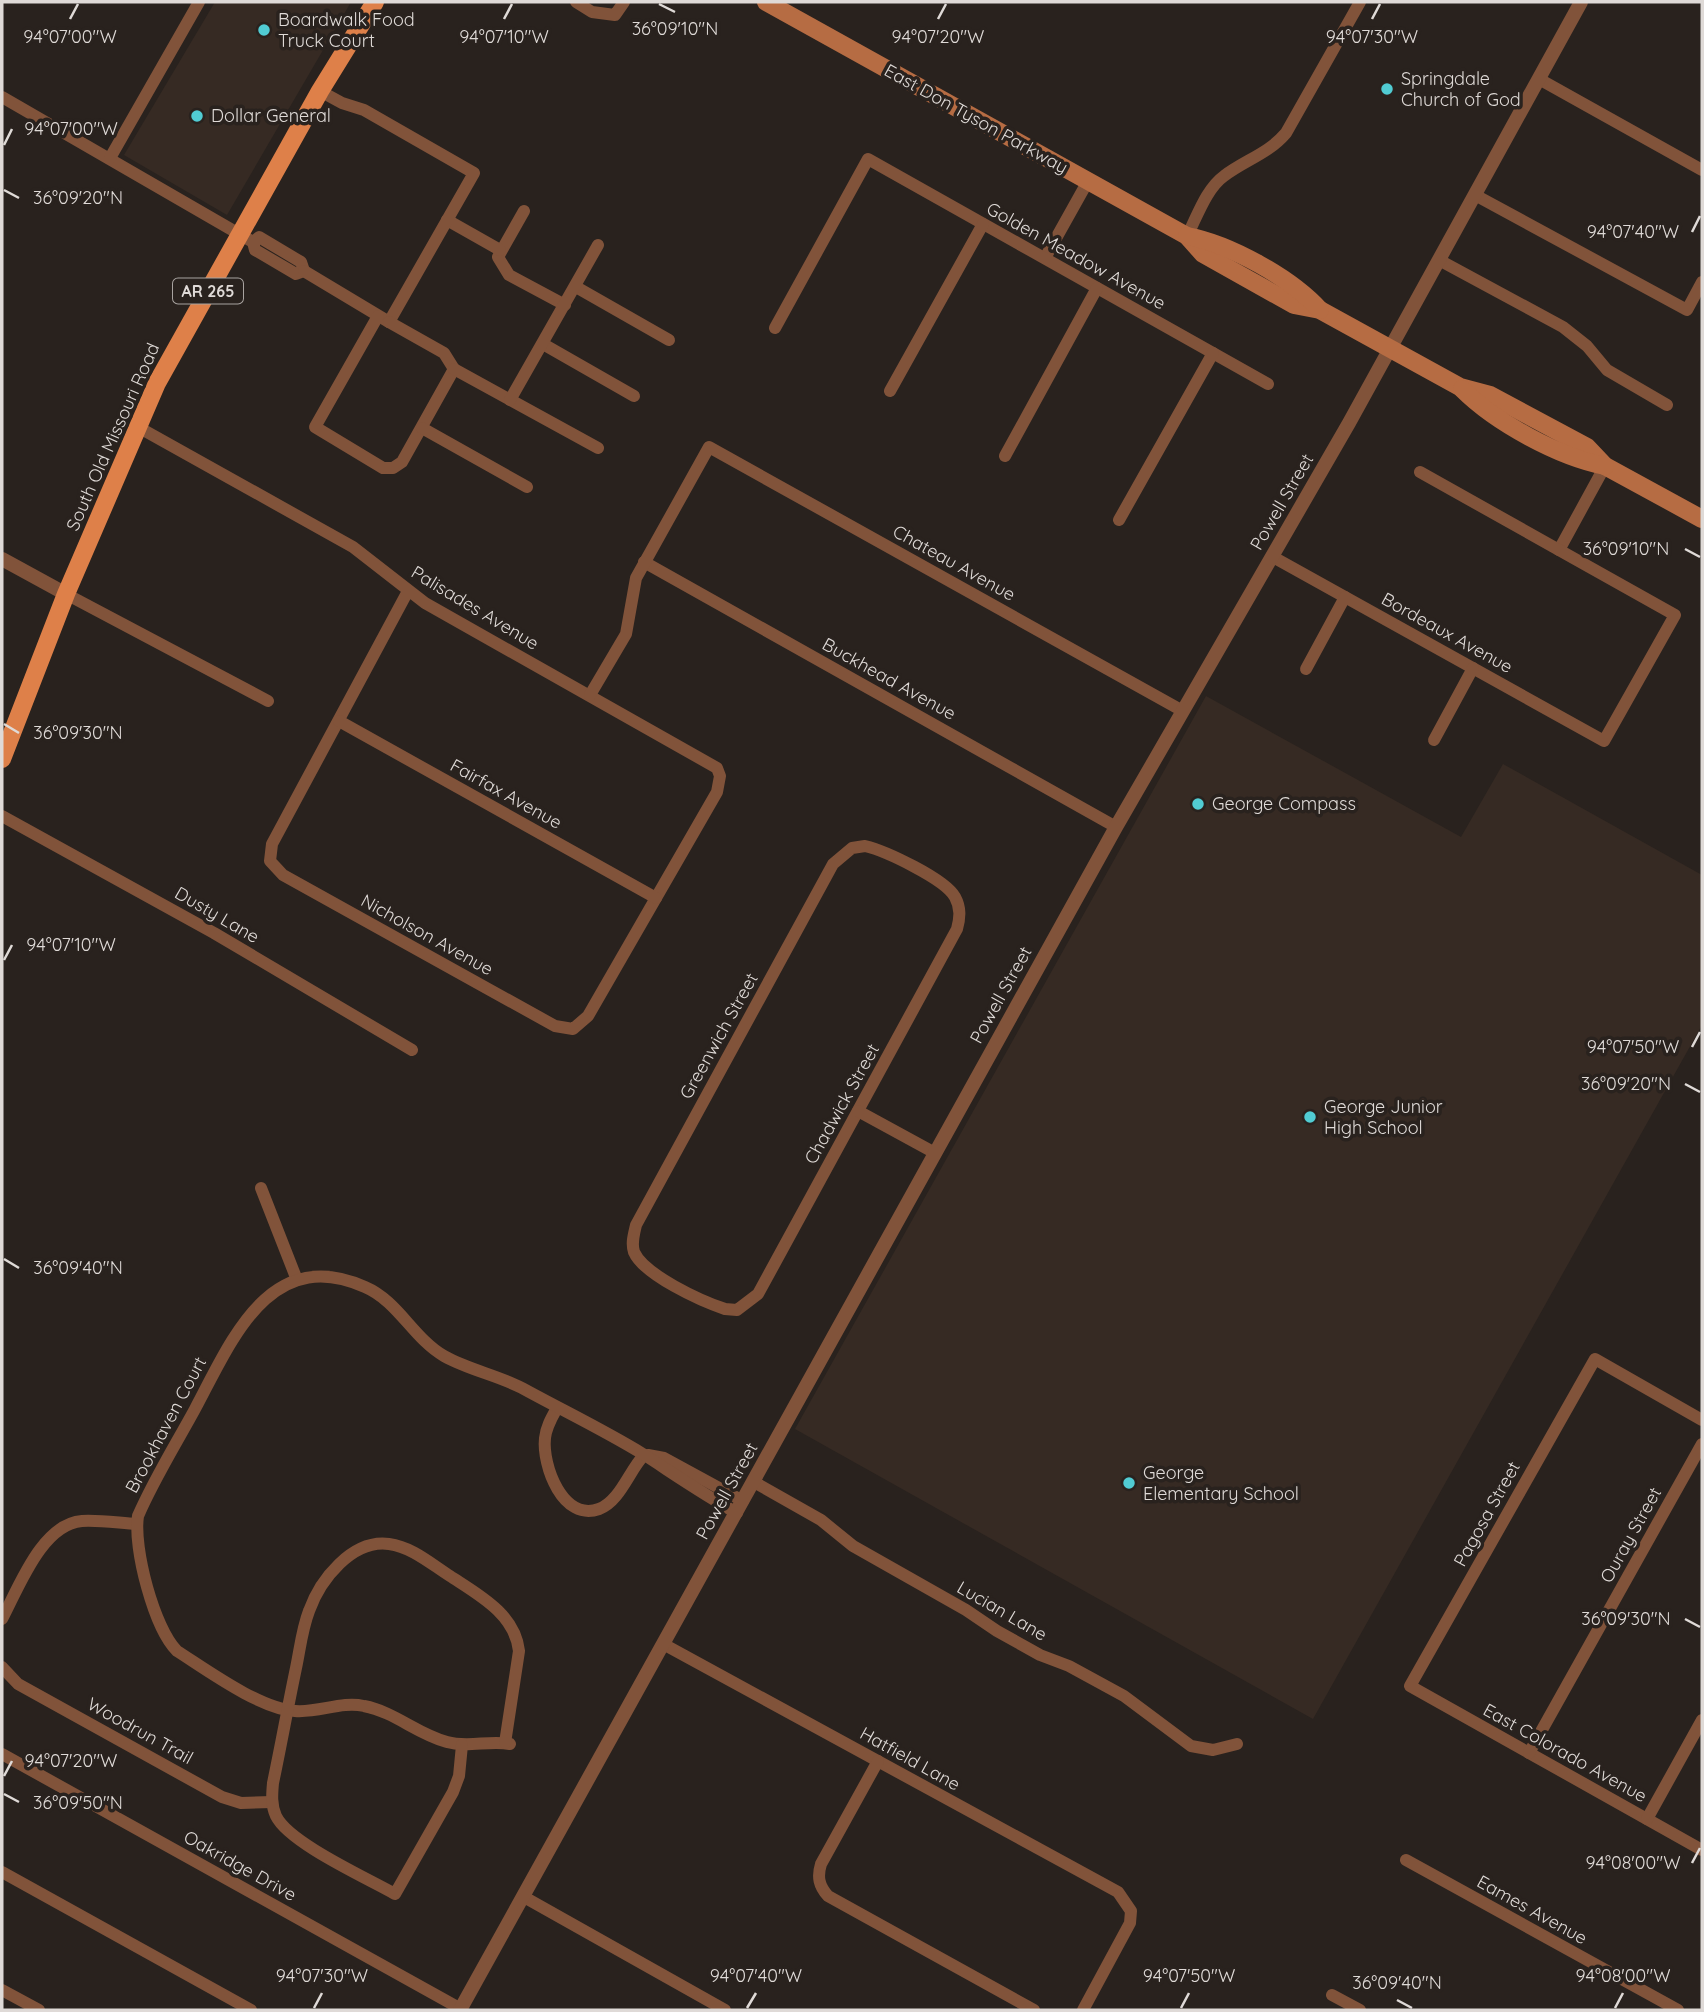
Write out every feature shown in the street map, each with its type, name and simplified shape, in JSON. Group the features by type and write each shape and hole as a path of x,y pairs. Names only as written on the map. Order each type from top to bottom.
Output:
{"main road":[{"name":"South Old Missouri Road","path":"2,759 66,594 157,383 246,238 320,91 375,2"},
{"name":"East Don Tyson Parkway","path":"766,2 1187,236 1212,240 1303,291 1320,310 1389,349 1460,387 1490,395 1587,447 1605,466 1702,519"}],"street":[{"path":"110,158 199,2"},
{"path":"576,2 604,15 615,15 624,2"},
{"path":"1187,236 1219,181 1275,146 1286,134 1360,2"},
{"name":"Powell Street","path":"461,2010 1181,710 1273,557 1539,79 1579,2"},
{"path":"1539,79 1702,170"},
{"path":"320,91 342,103 364,110 474,173 316,430 383,468 393,468 402,462 454,369"},
{"path":"2,97 246,238 255,250 296,274 304,271 444,352 454,369 598,448"},
{"name":"Golden Meadow Avenue","path":"775,328 868,159 1268,384"},
{"path":"1045,258 1088,181"},
{"path":"1475,195 1687,310 1702,282"},
{"path":"524,211 498,257 509,275 565,305"},
{"path":"447,220 500,250"},
{"path":"890,391 983,224"},
{"path":"510,400 598,245"},
{"path":"1439,260 1563,327 1587,346 1607,370 1667,405"},
{"path":"576,287 669,340"},
{"path":"1005,456 1097,288"},
{"path":"543,344 634,396"},
{"path":"1119,520 1213,353"},
{"name":"Palisades Avenue","path":"138,427 353,547 408,591 710,762 720,776 717,792 656,898"},
{"path":"422,428 527,487"},
{"name":"Chateau Avenue","path":"644,562 709,447 1181,710"},
{"path":"1420,472 1559,550 1605,466"},
{"name":"Bordeaux Avenue","path":"1273,557 1604,741 1675,615 1559,550"},
{"path":"2,559 268,701"},
{"path":"590,695 625,634 636,578 644,562"},
{"name":"Buckhead Avenue","path":"644,562 1116,827"},
{"path":"339,721 408,591"},
{"path":"1306,670 1345,597"},
{"path":"1434,740 1474,668"},
{"name":"Nicholson Avenue","path":"339,721 272,844 270,861 283,875 544,1020 565,1029 573,1029 588,1016 656,898"},
{"name":"Fairfax Avenue","path":"339,721 656,898"},
{"name":"Dusty Lane","path":"2,816 214,933 412,1050"},
{"name":"Greenwich Street","path":"737,1310 712,1305 651,1272 640,1262 633,1249 636,1225 833,864 852,848 880,849 946,886 959,905"},
{"name":"Chadwick Street","path":"737,1310 758,1294 957,929 959,905"},
{"path":"858,1111 936,1153"},
{"path":"261,1188 297,1280"},
{"name":"Brookhaven Court","path":"288,1711 306,1619 313,1602 329,1576 351,1554 362,1548 386,1543 411,1551 486,1599 514,1632 518,1641 519,1661 508,1743 462,1745 431,1737 391,1713 364,1706 288,1711 266,1703 170,1644 161,1625 138,1549 137,1524 142,1507 247,1315 270,1294 297,1280 332,1278 367,1287 393,1306 421,1339 439,1353 470,1370 519,1387 740,1507"},
{"name":"Pagosa Street","path":"1410,1686 1595,1359 1702,1420"},
{"path":"557,1408 546,1433 545,1450 559,1493 570,1505 589,1511 607,1505 614,1500 632,1468 644,1455"},
{"name":"Ouray Street","path":"1530,1753 1702,1444"},
{"name":"Lucian Lane","path":"754,1482 821,1520 853,1546 966,1610 997,1631 1124,1696 1191,1745 1213,1750 1237,1744"},
{"path":"2,1619 46,1540 62,1526 80,1521 137,1524"},
{"name":"Hatfield Lane","path":"665,1645 1118,1892 1131,1911 1126,1935 1083,2010"},
{"name":"Woodrun Trail","path":"2,1667 18,1684 222,1797 241,1802 272,1802"},
{"name":"East Colorado Avenue","path":"1410,1686 1702,1850"},
{"path":"288,1711 273,1783 272,1802 276,1816 295,1838 396,1894 457,1783 462,1745"},
{"path":"1647,1819 1702,1720"},
{"name":"Oakridge Drive","path":"2,1754 461,2010"},
{"path":"878,1761 821,1864 819,1882 828,1896 1034,2010"},
{"name":"Eames Avenue","path":"1406,1860 1678,2010"},
{"path":"2,1872 251,2010"},
{"path":"524,1897 725,2010"},
{"path":"2,1990 39,2010"},
{"path":"1332,1995 1360,2010"}],"shaded area":[{"path":"215,2 351,2 227,215 124,155"},
{"name":"George Junior High School","path":"1206,696 1461,837 1503,764 1702,875 1702,1025 1313,1719 795,1429"}],"place":[{"name":"Boardwalk Food Truck Court","path":"264,30"},
{"name":"Springdale Church of God","path":"1387,89"},
{"name":"Dollar General","path":"197,116"},
{"name":"George Compass","path":"1198,804"},
{"name":"George Junior High School","path":"1310,1117"},
{"name":"George Elementary School","path":"1129,1483"}]}
